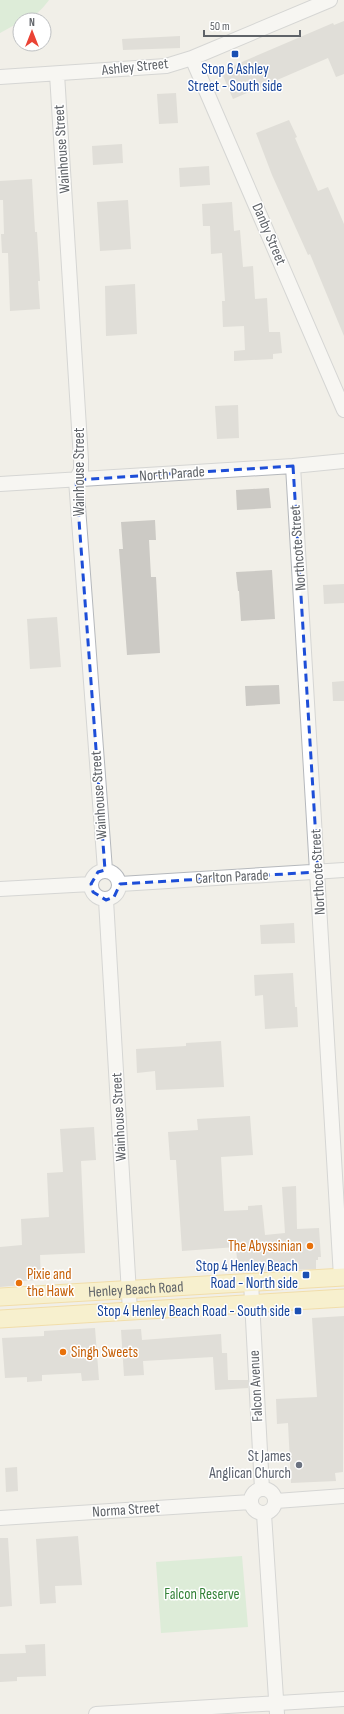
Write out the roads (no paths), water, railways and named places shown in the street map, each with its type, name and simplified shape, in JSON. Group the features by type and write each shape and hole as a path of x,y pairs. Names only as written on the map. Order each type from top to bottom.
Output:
{"main road":[{"name":"Henley Beach Road","path":"0,1298 343,1277"},
{"name":"Henley Beach Road","path":"0,1319 344,1298"}],"street":[{"name":"Ashley Street","path":"0,77 166,66 192,58 330,0"},
{"name":"Danby Street","path":"192,58 344,410"},
{"name":"Wainhouse Street","path":"57,74 81,460 81,470 76,480 105,870"},
{"name":"North Parade","path":"0,484 293,466 344,461"},
{"name":"Northcote Street","path":"293,466 343,1277"},
{"path":"105,870 112,872 118,877 120,884 119,892 114,897 106,900 98,898 93,892 91,884 93,878 98,872 105,870"},
{"name":"Carlton Parade","path":"120,884 344,870"},
{"path":"0,889 91,884"},
{"name":"Wainhouse Street","path":"106,900 130,1311"},
{"name":"Falcon Avenue","path":"251,1282 262,1489"},
{"path":"262,1489 273,1494 276,1501 274,1508 268,1513 264,1514 257,1512 251,1502 256,1492 262,1489"},
{"path":"276,1501 344,1496"},
{"name":"Norma Street","path":"0,1518 251,1502"},
{"path":"264,1514 276,1708"},
{"path":"96,1714 276,1708 344,1699"}],"place":[{"name":"Stop 6 Ashley Street - South side","path":"235,54"},
{"name":"The Abyssinian","path":"310,1246"},
{"name":"Stop 4 Henley Beach Road - North side","path":"306,1275"},
{"name":"Pixie and the Hawk","path":"19,1283"},
{"name":"Stop 4 Henley Beach Road - South side","path":"298,1311"},
{"name":"Singh Sweets","path":"63,1352"},
{"name":"St James Anglican Church","path":"299,1465"}],"park label":[{"name":"Falcon Reserve","path":"202,1594"}]}
